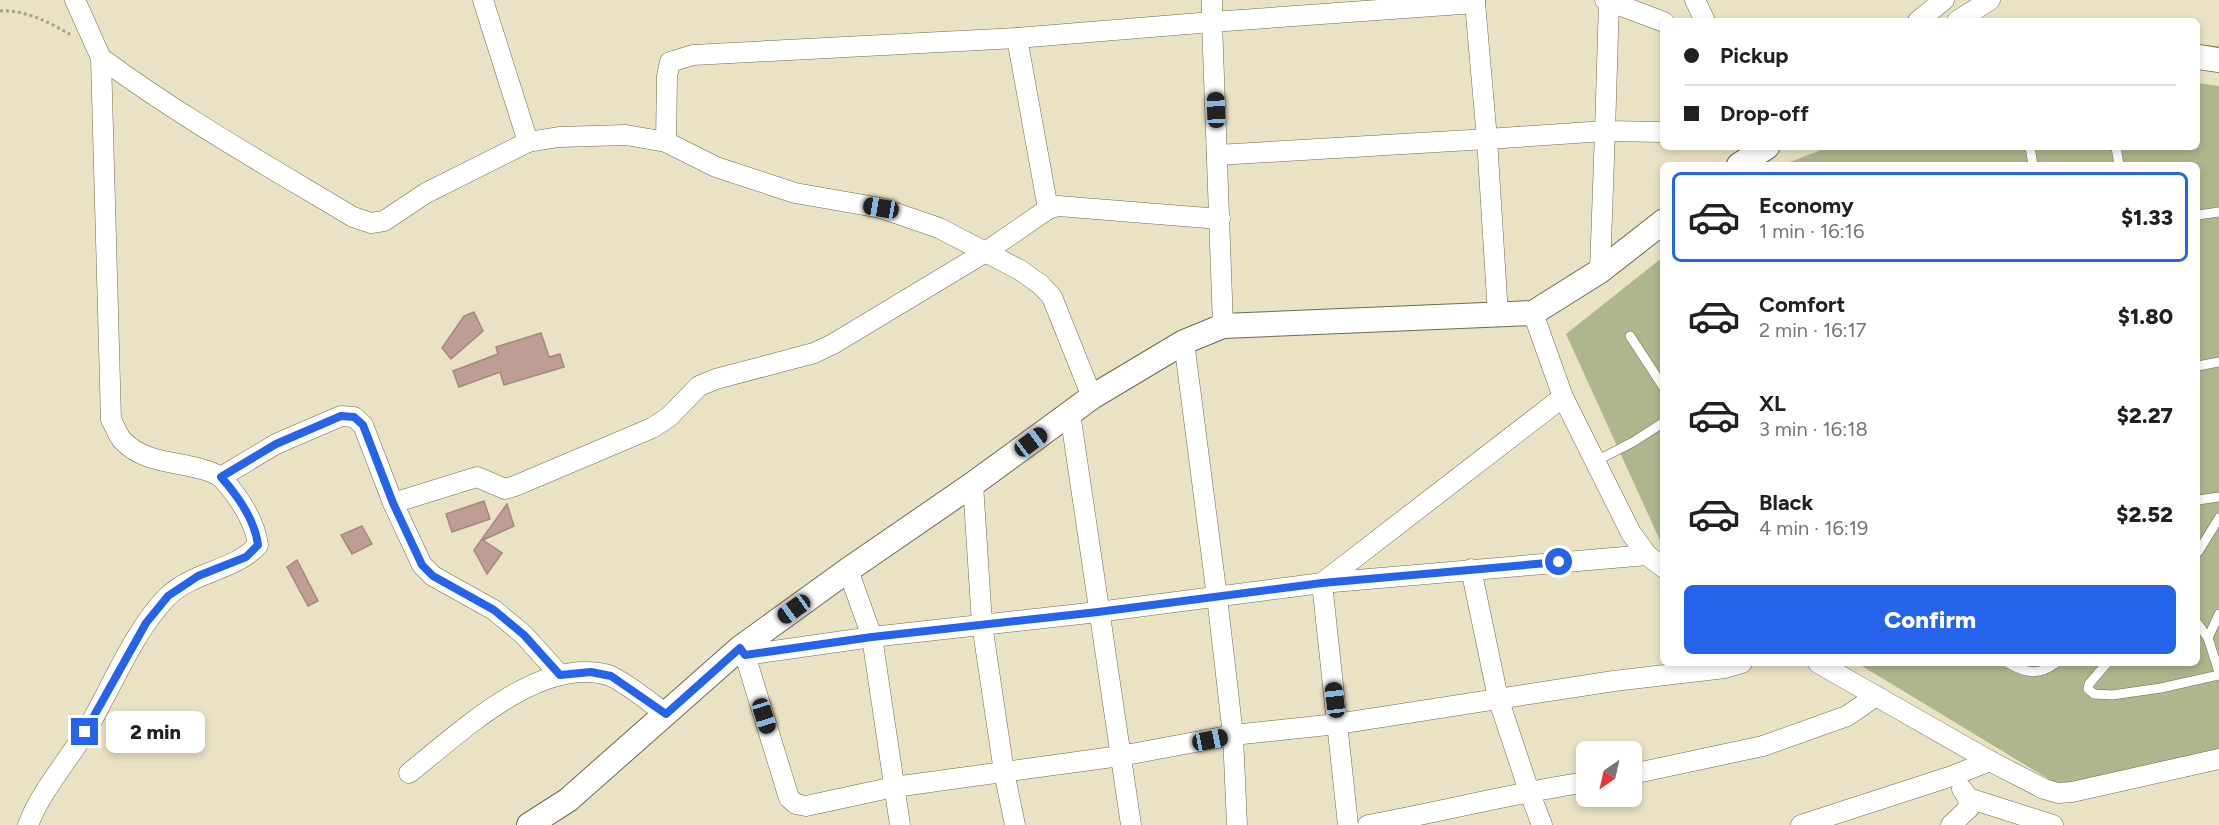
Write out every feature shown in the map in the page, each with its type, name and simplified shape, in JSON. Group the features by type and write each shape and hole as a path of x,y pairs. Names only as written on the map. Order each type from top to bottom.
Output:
{"street":[{"path":"28,825 56,774 85,732 146,623 168,596 198,576 246,557 258,545 257,535 252,525 234,492 221,477 208,470 163,462 143,455 122,440 111,420 101,58 75,0"},
{"path":"483,0 528,142"},
{"path":"1212,0 1223,326"},
{"path":"1695,0 1704,18"},
{"path":"1922,18 1944,0"},
{"path":"1962,18 1990,0"},
{"path":"666,142 667,76 670,62 693,55 1017,38 1475,1 1487,140 1498,315"},
{"path":"1600,271 1607,1 1660,21"},
{"path":"1017,38 1048,209"},
{"path":"2200,57 2219,60"},
{"path":"101,58 138,86 240,149 353,217 371,223 384,221 426,193 528,142 559,137 626,135 666,142 716,167 795,193 881,208 939,228 1020,270 1041,285 1052,297 1092,397"},
{"path":"1217,155 1605,131 1660,132"},
{"path":"1744,162 1762,150"},
{"path":"393,503 477,477 505,489 642,433 669,417 699,386 716,379 814,353 833,344 984,253 1048,209 1058,206 1220,219"},
{"path":"529,825 568,800 666,714 848,570 973,484 1092,397 1184,342 1223,326 1533,313 1600,271 1660,224"},
{"path":"1533,313 1563,397 1631,533 1647,555 1660,565"},
{"path":"1184,342 1233,735 1237,825"},
{"path":"1322,583 1563,397"},
{"path":"1070,413 1131,825"},
{"path":"221,477 276,444 341,416 354,417 363,425 393,503 422,565 433,576 494,610 524,635 560,675"},
{"path":"973,484 982,624 1004,772 1015,825"},
{"path":"743,652 1098,612 1322,583 1471,568 1647,555"},
{"path":"1471,568 1498,698 1542,825"},
{"path":"848,570 872,637 900,825"},
{"path":"1322,583 1348,825"},
{"path":"743,652 789,798 796,804 806,806 894,787 1120,756 1233,735 1337,724 1498,698 1732,666"},
{"path":"1823,666 1990,761 2044,789 2058,793 2072,792 2219,759"},
{"path":"409,773 482,716 528,687 560,675 591,672 611,676 666,714"},
{"path":"1642,772 1762,746 1838,720 1876,696"},
{"path":"1801,825 1952,777 1990,761"},
{"path":"1951,825 1969,808 1968,798 1952,777"},
{"path":"1368,825 1437,819 1529,791 1576,784"},
{"path":"1968,798 2053,825"}],"lane":[{"path":"2200,215 2219,212"},
{"path":"1630,336 1660,382"},
{"path":"2200,366 2219,362"},
{"path":"1596,461 1660,425"},
{"path":"2200,500 2219,497"},
{"path":"2200,549 2219,518"},
{"path":"2208,638 2219,614"},
{"path":"2104,666 2089,684 2088,689 2094,694 2112,695 2161,688 2219,674 2208,638 2200,627"},
{"path":"2013,666 2020,670 2045,672 2052,666"}],"path":[{"path":"0,11 10,10 39,19 77,40"}],"green space":[{"path":"2200,83 2219,86 2219,752 2065,789 1862,666 2200,666 2200,162 1790,162 1821,150 2200,150"},
{"path":"1660,259 1660,540 1566,334"}],"building":[{"path":"474,312 483,331 451,359 442,348 464,316"},
{"path":"541,333 549,357 560,354 564,367 504,385 500,372 459,387 453,371 498,354 496,347"},
{"path":"484,501 490,519 452,532 446,514"},
{"path":"507,504 514,526 483,540 502,553 487,574 474,550"},
{"path":"362,526 372,544 352,554 341,535"},
{"path":"297,560 318,601 308,606 287,567"}],"route":[{"path":"85,732 146,623 168,596 198,576 246,557 258,545 257,535 252,525 234,492 221,477 276,444 341,416 354,417 363,425 393,503 422,565 433,576 494,610 524,635 560,675 591,672 611,676 666,714 740,648 745,655 872,637 1098,612 1322,583 1559,562"}]}
